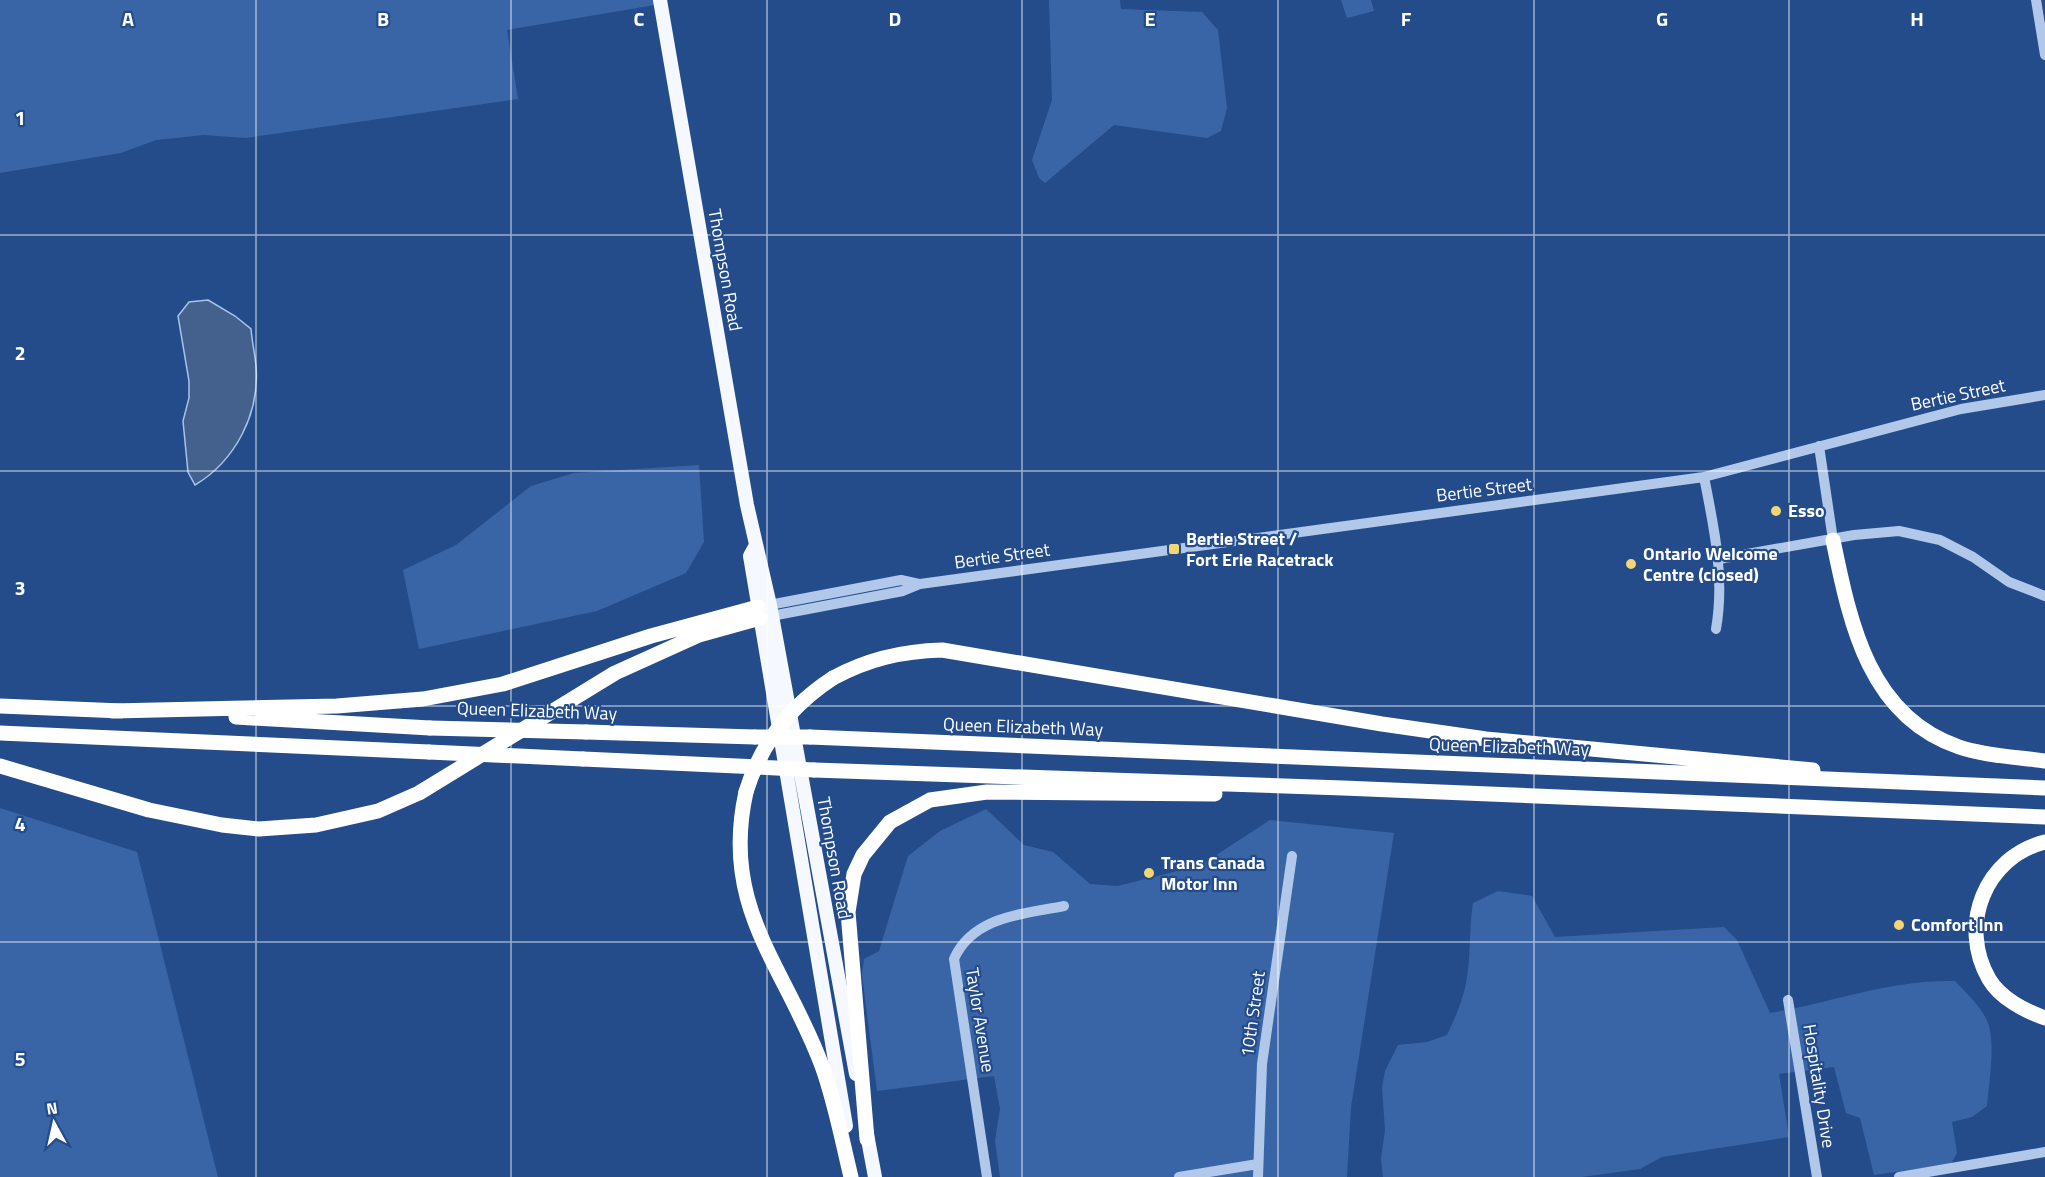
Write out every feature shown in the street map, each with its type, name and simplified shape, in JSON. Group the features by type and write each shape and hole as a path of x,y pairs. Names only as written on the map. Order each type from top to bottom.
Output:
{"highway":[{"path":"1833,540 1855,635 1871,673 1892,700 1935,736 1960,748 2045,761"},
{"path":"112,711 337,706 423,699 503,684 651,636 765,612"},
{"path":"0,766 149,810 222,825 259,829 316,825 378,811 419,793 615,673 699,635 765,612"},
{"path":"852,1177 822,1066 758,934 747,905 740,873 739,850 746,792 754,768 772,735 803,700 833,678 858,665 885,656 911,651 942,650 1486,739 1784,766 1920,783"},
{"name":"Queen Elizabeth Way","path":"0,706 430,728 810,737 2045,788"},
{"path":"0,733 814,770 1343,788 2045,817"},
{"path":"867,1139 848,912 858,865 890,822 930,800 987,792 1256,794 1343,788"},
{"path":"2045,842 2023,850 2004,862 1989,882 1977,915 1976,937 1981,962 1990,981 2024,1010 2045,1018"}],"main road":[{"name":"Thompson Road","path":"660,0 755,547 750,556 765,612 875,1177"},
{"name":"Thompson Road","path":"765,612 852,1177"}],"street":[{"path":"2036,0 2045,55"},
{"name":"Bertie Street","path":"765,612 903,591 920,584 1704,477 1961,409 2045,395"},
{"path":"1819,446 1833,540"},
{"path":"1704,477 1719,559 1719,613 1716,628"},
{"path":"1719,559 1876,532 1916,533 1940,540 1973,557 2009,582 2045,596"},
{"name":"10th Street","path":"1258,1177 1262,1064 1293,856"},
{"name":"Taylor Avenue","path":"987,1177 954,959 957,952 984,924 996,919 1064,906"},
{"name":"Hospitality Drive","path":"1788,1000 1817,1177"},
{"path":"1899,1177 2045,1152"},
{"path":"1179,1177 1258,1164"}],"shaded area":[{"path":"0,0 655,0 655,5 507,30 518,99 246,138 204,135 156,140 121,153 0,173"},
{"path":"1049,0 1120,0 1121,9 1202,12 1218,30 1227,108 1221,131 1207,138 1114,125 1045,183 1039,178 1032,160 1052,100"},
{"path":"1341,0 1371,0 1374,11 1347,18"},
{"path":"208,300 235,316 251,329 256,384 249,418 233,449 222,463 195,485 188,472 183,421 189,398 189,381 178,316 189,302"},
{"path":"699,465 704,542 686,573 597,611 419,649 403,570 456,545 531,486 574,473"},
{"path":"0,808 137,852 218,1177 0,1177"},
{"path":"986,809 1024,845 1053,852 1090,884 1118,886 1201,865 1270,820 1394,833 1351,1107 1347,1177 1000,1177 995,1141 1000,1109 994,1076 877,1091 862,975 864,959 879,951 908,856 940,831"},
{"path":"1498,891 1532,896 1555,937 1724,927 1737,940 1770,1013 1907,984 1955,981 1979,1007 1989,1026 1992,1055 1987,1106 1972,1117 1952,1122 1957,1153 1951,1164 1874,1175 1860,1118 1846,1113 1834,1067 1779,1074 1789,1137 1662,1157 1640,1169 1582,1177 1383,1177 1381,1158 1385,1130 1382,1088 1385,1071 1398,1045 1427,1042 1447,1035 1466,985 1473,903"}],"place":[{"name":"Esso","path":"1776,511"},
{"name":"Bertie Street / Fort Erie Racetrack","path":"1174,549"},
{"name":"Ontario Welcome Centre (closed)","path":"1631,564"},
{"name":"Trans Canada Motor Inn","path":"1149,873"},
{"name":"Comfort Inn","path":"1899,925"}]}
